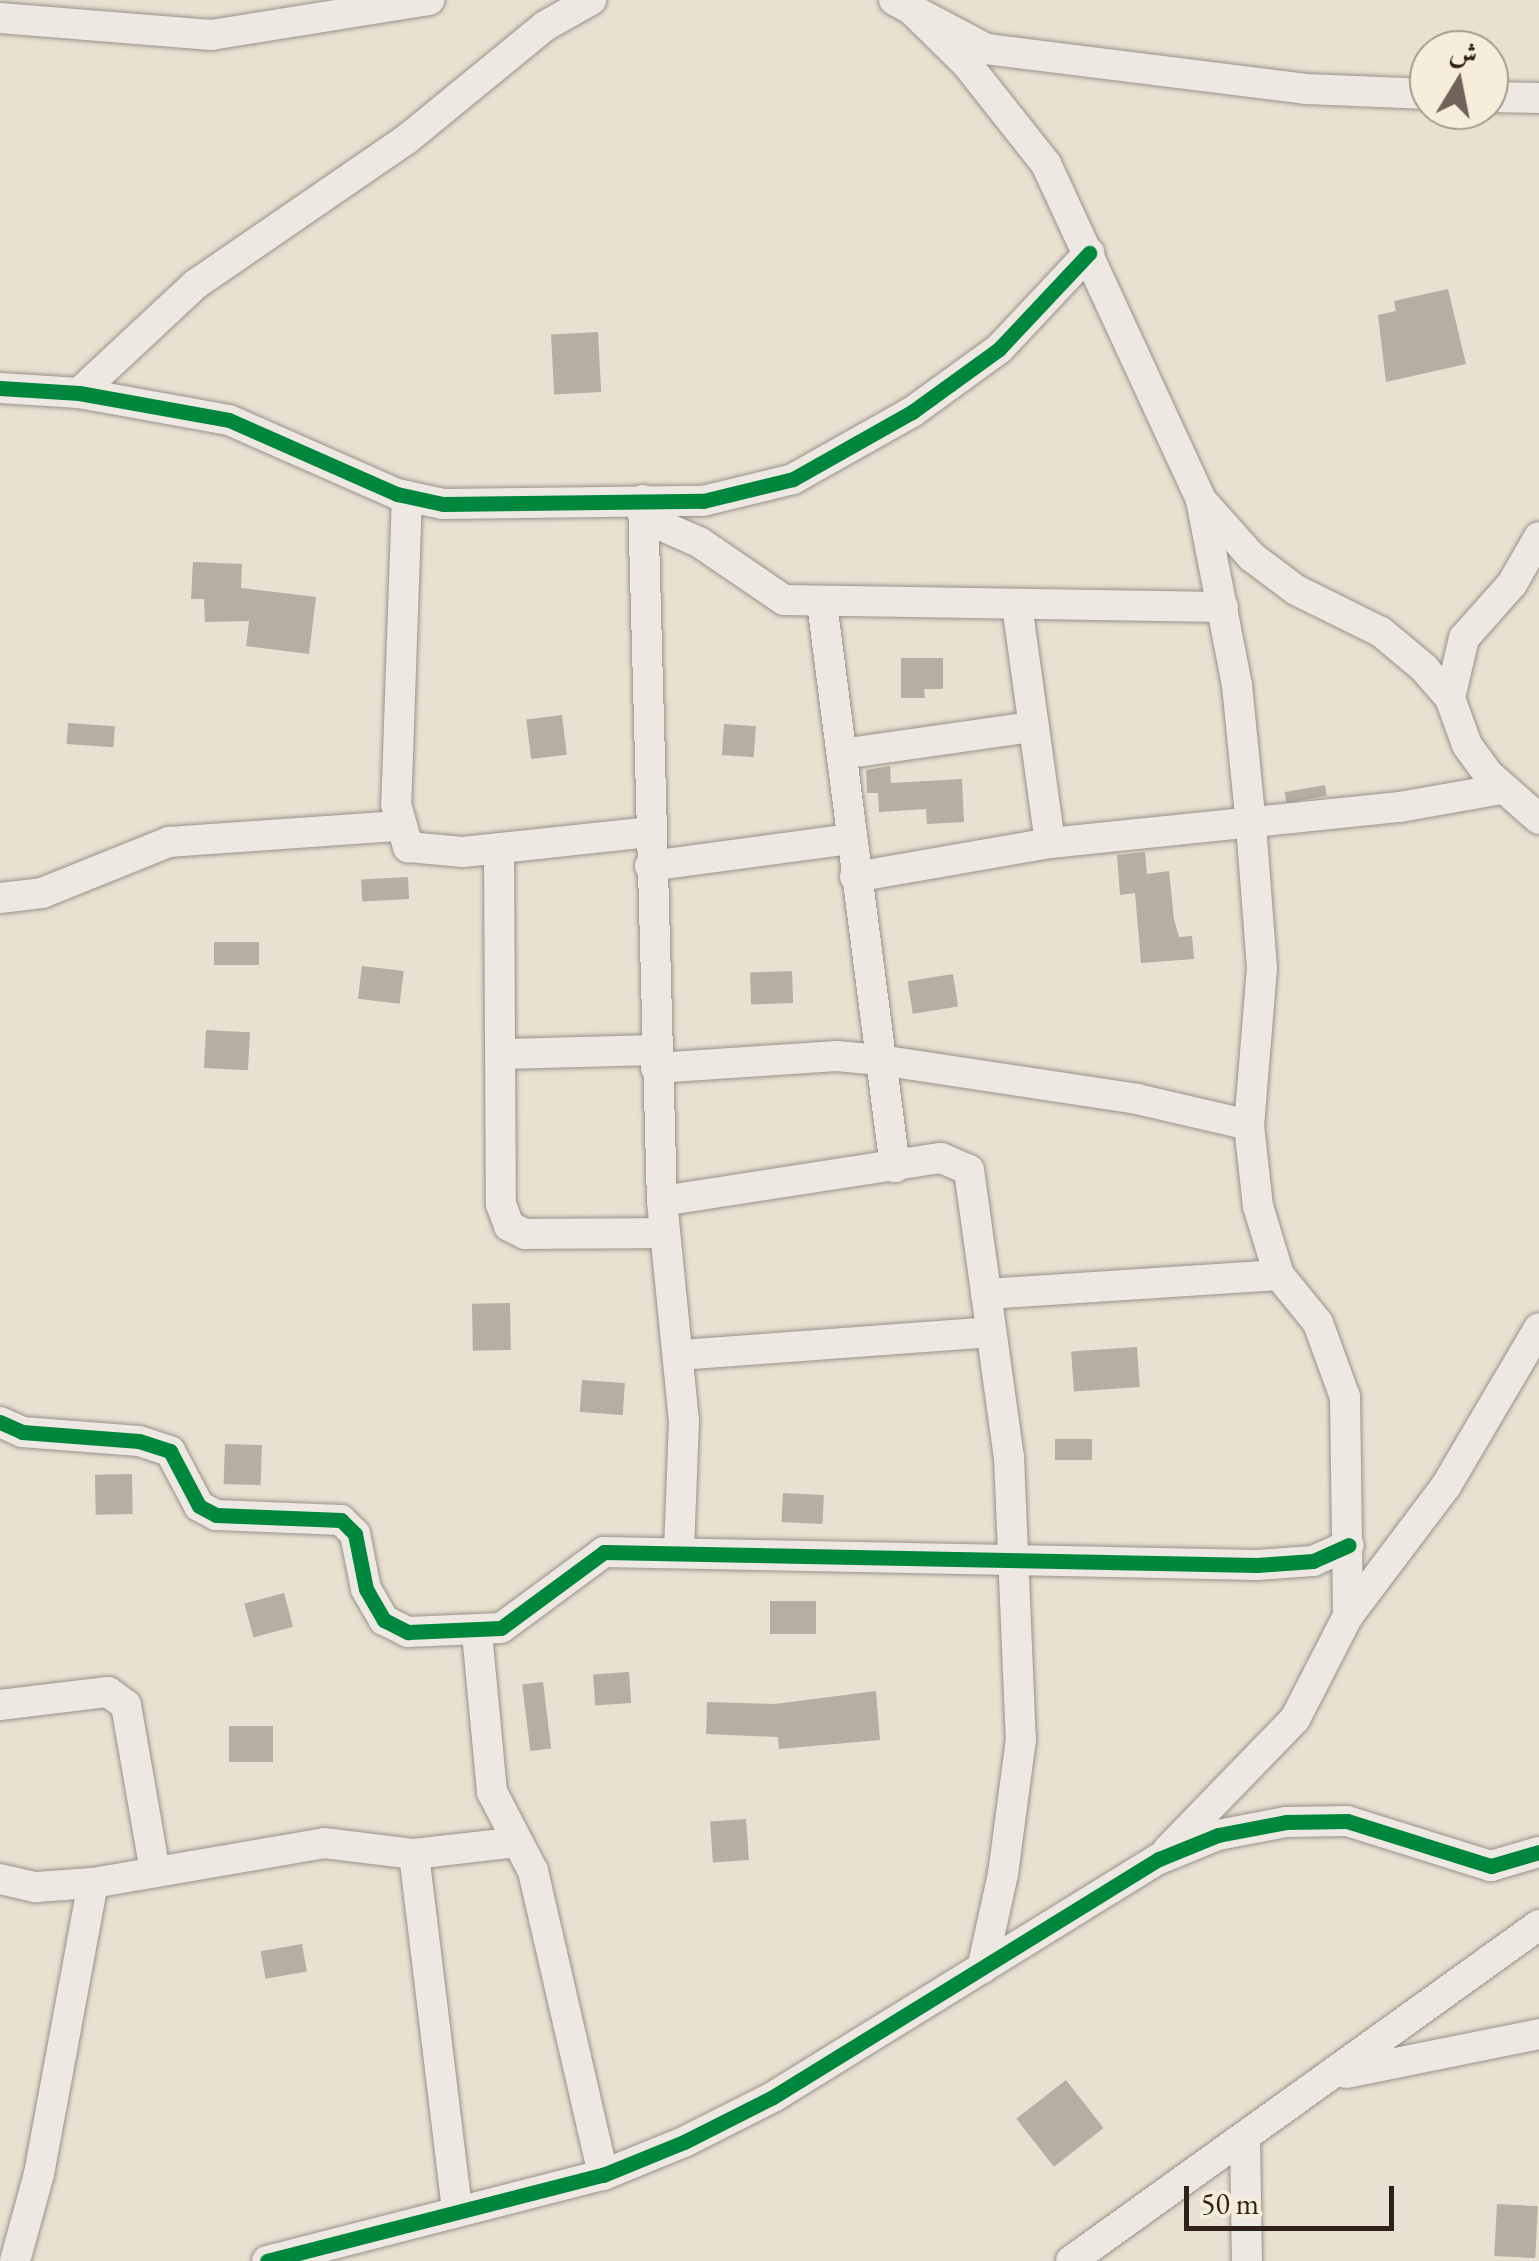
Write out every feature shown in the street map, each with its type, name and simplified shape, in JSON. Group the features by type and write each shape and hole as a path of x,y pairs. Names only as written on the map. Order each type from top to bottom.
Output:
{"street":[{"path":"0,18 210,35 430,0"},
{"path":"80,394 196,284 407,139 545,26 591,0"},
{"path":"904,6 986,49 1306,88 1409,93"},
{"path":"904,6 966,63 1046,164 1090,254 1139,376 1201,500 1223,608 1251,825 1262,968 1249,1125 1258,1206 1280,1275 1318,1323 1345,1397 1348,1616"},
{"path":"1509,97 1539,98"},
{"path":"0,388 80,394 229,420 408,496 504,506 644,509 793,480 912,412 999,349 1090,254"},
{"path":"408,496 398,826 408,846 419,852 499,848 649,832"},
{"path":"1201,500 1252,557 1296,590 1381,632 1450,698 1467,745 1501,789 1539,819"},
{"path":"644,509 699,542 767,592 822,604 1223,608"},
{"path":"644,509 649,832 662,1202 680,1355 679,1550"},
{"path":"1450,698 1464,638 1512,584 1539,537"},
{"path":"822,604 895,1166"},
{"path":"1017,606 1030,727 1050,843"},
{"path":"842,754 1030,727"},
{"path":"855,876 1050,843 1251,825 1501,789"},
{"path":"0,898 42,893 169,842 398,826"},
{"path":"650,866 850,839"},
{"path":"499,848 504,1054 501,1204 508,1226 526,1234 666,1233"},
{"path":"504,1054 656,1059 837,1056 880,1060 1137,1099 1249,1125"},
{"path":"662,1202 941,1158 969,1170 1009,1457 1022,1739 1004,1874 982,1969"},
{"path":"986,1294 1280,1275"},
{"path":"1159,1859 1274,1746 1348,1616 1446,1486 1539,1328"},
{"path":"680,1355 991,1332"},
{"path":"0,1422 22,1432 139,1441 170,1451 199,1506 216,1515 341,1520 355,1534 366,1589 384,1620 408,1632 477,1633 519,1620 576,1566 604,1552 1013,1556 1257,1565 1313,1561 1349,1545"},
{"path":"477,1633 492,1792 533,1871 603,2175"},
{"path":"0,1705 108,1692 126,1705 155,1872"},
{"path":"267,2261 603,2175 772,2097 1159,1859 1218,1835 1286,1822 1347,1821 1491,1866 1539,1852"},
{"path":"0,1878 36,1887 93,1883 324,1844 414,1854 517,1842"},
{"path":"414,1854 458,2211"},
{"path":"15,2261 39,2174 93,1883"},
{"path":"1071,2261 1539,1925"},
{"path":"1333,2076 1539,2034"},
{"path":"1245,2138 1247,2261"}],"building":[{"path":"1448,289 1466,364 1386,382 1378,315 1396,311 1394,301"},
{"path":"598,332 601,392 554,394 551,334"},
{"path":"193,562 242,564 241,588 316,597 309,654 246,646 249,621 205,622 204,599 191,599"},
{"path":"901,658 943,658 943,689 924,689 925,698 901,698"},
{"path":"562,715 567,755 531,759 526,719"},
{"path":"68,723 115,726 113,747 67,744"},
{"path":"724,724 756,726 754,757 722,755"},
{"path":"890,766 891,783 962,779 964,822 927,824 926,809 879,812 878,793 867,793 866,770"},
{"path":"1325,785 1327,796 1287,803 1285,792"},
{"path":"1145,852 1147,874 1169,871 1179,937 1192,936 1194,959 1141,963 1135,893 1120,895 1117,855"},
{"path":"408,877 409,899 362,901 361,879"},
{"path":"214,942 259,942 259,965 214,965"},
{"path":"362,966 404,971 400,1004 358,999"},
{"path":"792,971 793,1003 751,1004 750,972"},
{"path":"953,974 958,1007 913,1014 908,981"},
{"path":"206,1030 250,1032 248,1070 204,1068"},
{"path":"510,1303 511,1350 473,1351 472,1304"},
{"path":"1137,1347 1140,1387 1074,1392 1071,1352"},
{"path":"582,1380 625,1383 623,1415 580,1412"},
{"path":"1055,1439 1092,1439 1092,1460 1055,1460"},
{"path":"225,1444 262,1445 261,1485 224,1484"},
{"path":"132,1474 133,1514 96,1515 95,1475"},
{"path":"783,1493 824,1495 822,1524 781,1522"},
{"path":"284,1593 293,1627 253,1637 244,1604"},
{"path":"770,1601 816,1601 816,1634 770,1634"},
{"path":"629,1672 631,1703 595,1705 593,1675"},
{"path":"543,1682 551,1749 530,1751 522,1685"},
{"path":"876,1691 880,1740 779,1749 778,1737 706,1734 707,1702 775,1704"},
{"path":"229,1726 273,1726 273,1762 229,1762"},
{"path":"746,1819 749,1860 713,1862 710,1822"},
{"path":"302,1944 307,1972 266,1979 261,1951"},
{"path":"1066,2080 1104,2128 1054,2167 1016,2119"},
{"path":"1497,2204 1538,2206 1535,2258 1494,2256"}],"cycle path":[{"path":"0,388 79,393 229,420 397,494 443,504 703,501 793,479 912,412 999,349 1089,253"},
{"path":"0,1422 22,1432 139,1441 170,1451 199,1506 216,1515 341,1520 355,1534 366,1589 384,1620 408,1632 501,1628 604,1552 1257,1565 1313,1561 1349,1545"},
{"path":"267,2261 603,2175 684,2142 773,2097 1159,1859 1218,1835 1286,1822 1347,1821 1491,1866 1539,1852"}]}
